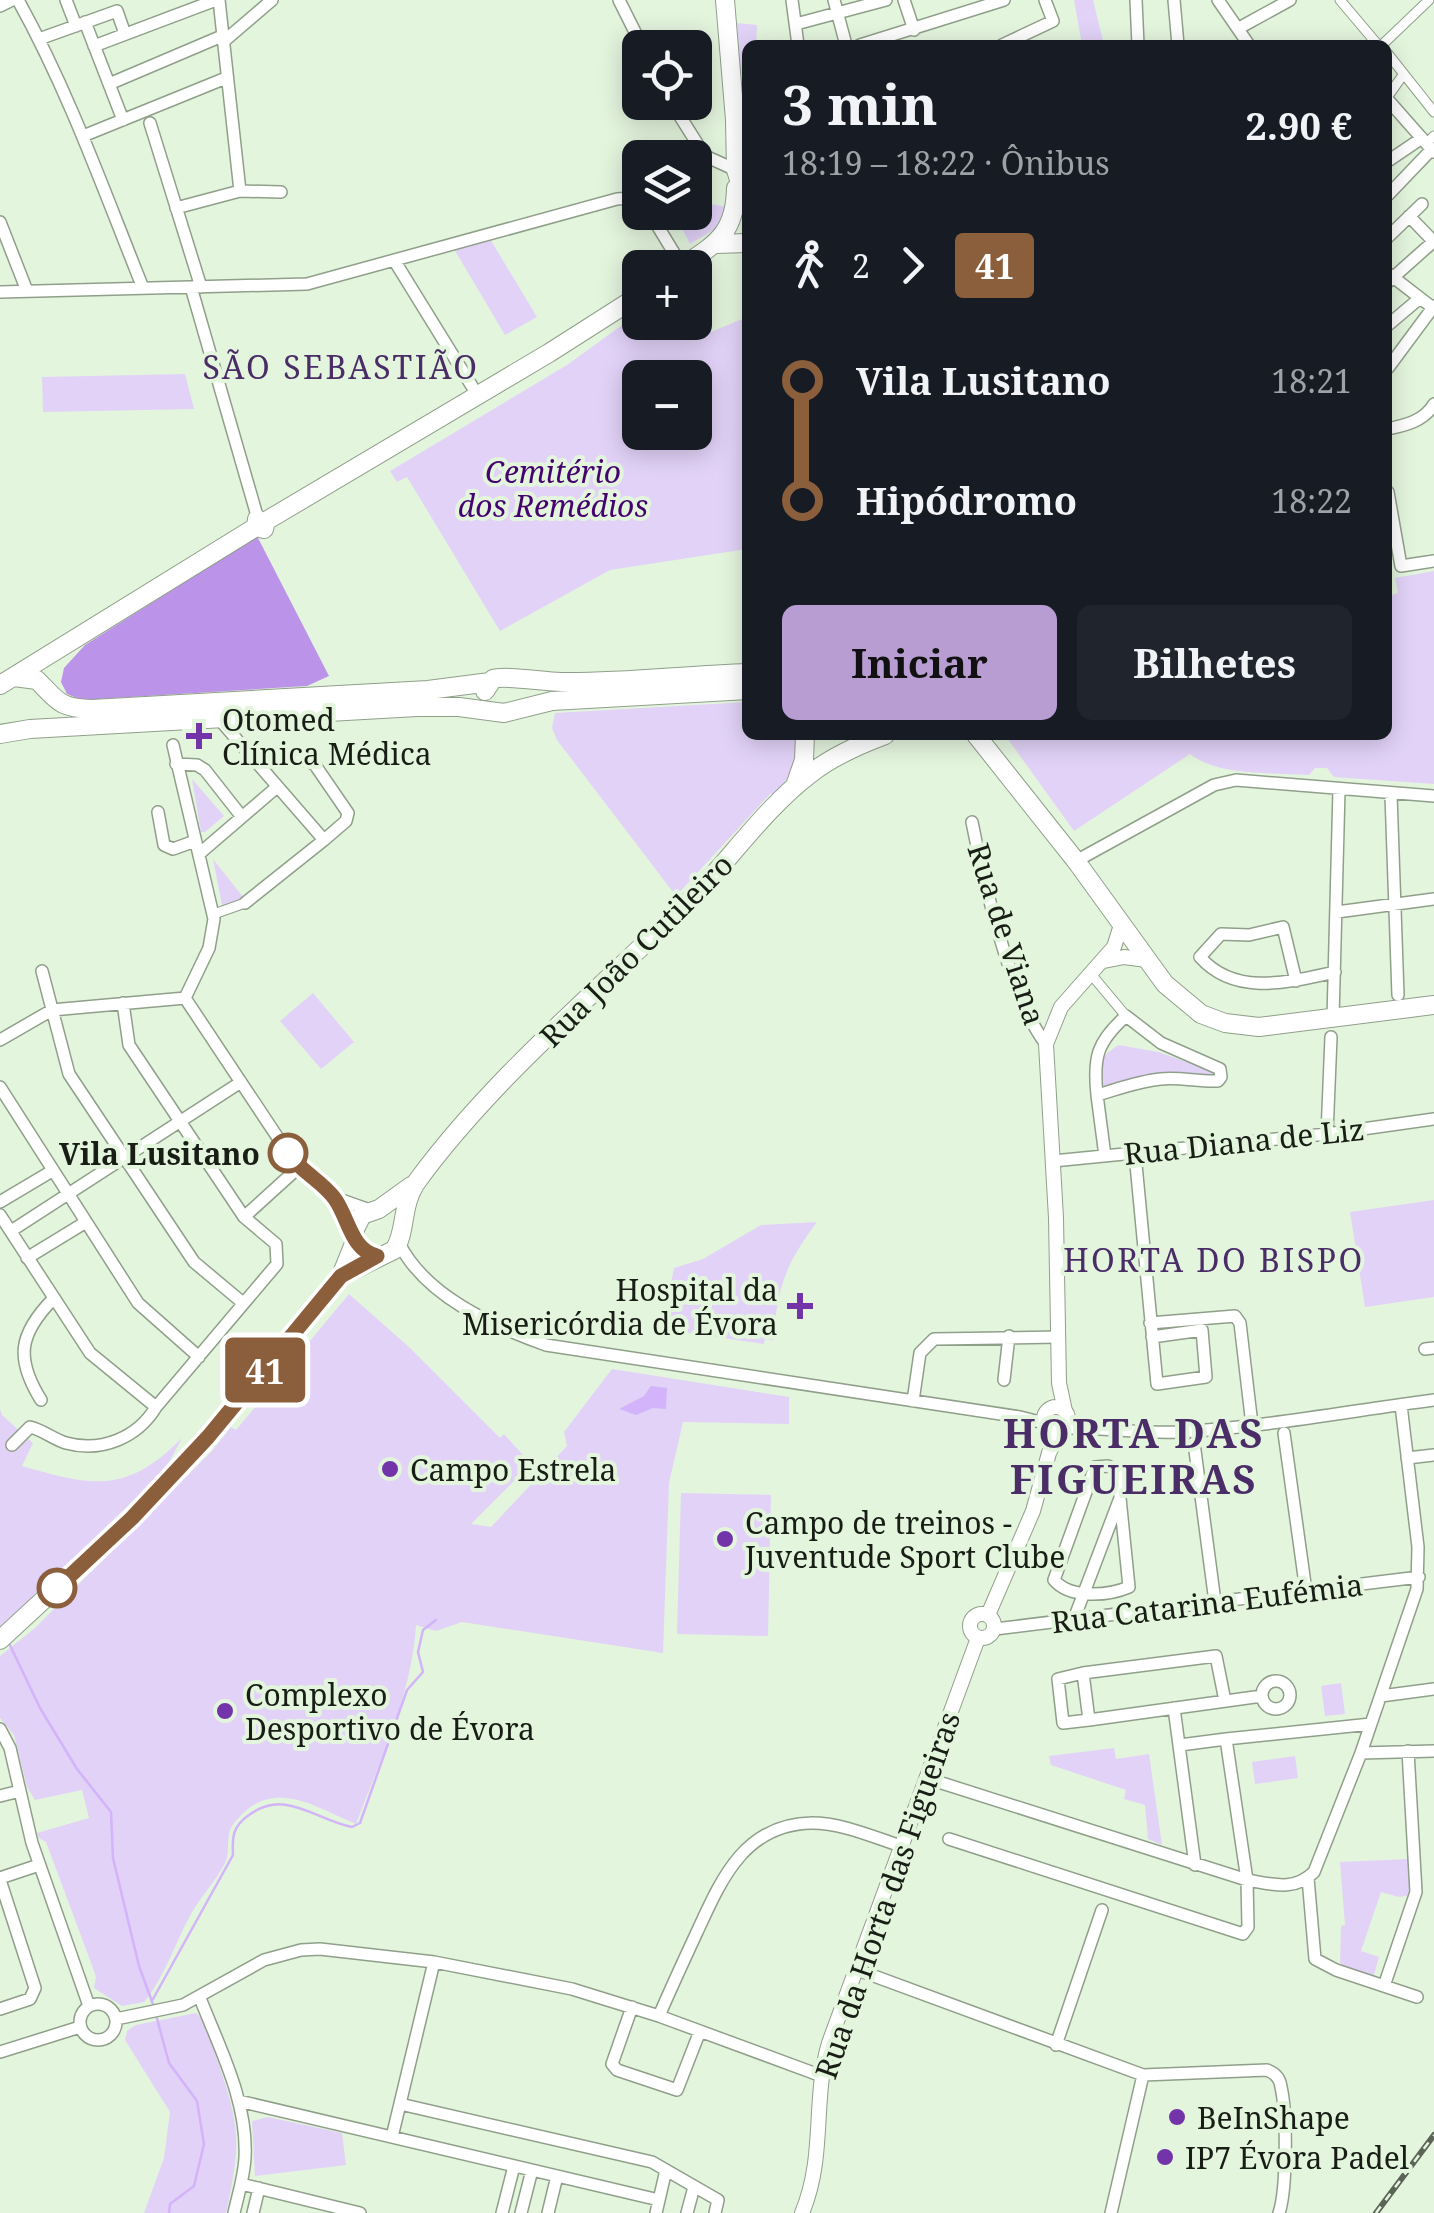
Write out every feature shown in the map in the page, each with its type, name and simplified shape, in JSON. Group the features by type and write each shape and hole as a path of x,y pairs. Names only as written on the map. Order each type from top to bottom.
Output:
{"main road":[{"path":"721,238 736,205 742,168 725,0"},
{"path":"735,120 734,146 742,168"},
{"path":"704,250 742,226"},
{"path":"721,238 742,242"},
{"path":"5,683 260,522 478,396 622,306"},
{"path":"25,729 44,719 52,664 62,646"},
{"path":"5,683 30,677 46,692 75,708 92,709 428,690 490,682 505,676 516,681 566,682 742,672"},
{"path":"516,681 522,698 516,708"},
{"path":"490,682 485,694 493,709"},
{"path":"0,734 25,729 429,707 493,709 504,713 552,702 742,690"},
{"path":"0,718 25,729"},
{"path":"794,788 804,760 805,740"},
{"name":"Rua João Cutileiro","path":"341,1276 362,1216 416,1183 522,1064 692,898 794,788 827,762 871,740"},
{"path":"980,740 1076,861 1146,960 1189,1007 1226,1024 1332,1028 1434,1005"},
{"name":"Rua João Cutileiro","path":"5,1636 132,1518 208,1437 341,1276 390,1245 416,1183"},
{"path":"354,1237 360,1249 390,1245 388,1212 374,1210"}],"street":[{"path":"0,6 15,0 40,38 143,288"},
{"path":"66,0 94,46 123,120"},
{"path":"94,46 218,0 240,191"},
{"path":"109,84 223,39 272,0"},
{"path":"619,0 634,30"},
{"path":"792,0 798,40"},
{"path":"834,0 845,40"},
{"path":"796,24 886,0"},
{"path":"904,0 913,40"},
{"path":"878,40 1004,0"},
{"path":"1013,40 1052,21 1045,0"},
{"path":"1136,0 1138,40"},
{"path":"1174,0 1178,40"},
{"path":"1239,28 1290,0"},
{"path":"1340,0 1376,40"},
{"path":"1220,1 1245,40"},
{"path":"1386,40 1432,1"},
{"path":"40,38 117,6 125,34"},
{"path":"1392,59 1434,112"},
{"path":"1392,92 1403,75"},
{"path":"82,136 226,78"},
{"path":"1392,103 1431,143"},
{"path":"1392,117 1400,114"},
{"path":"680,120 705,156 742,168"},
{"path":"150,123 260,522"},
{"path":"1392,158 1431,143"},
{"path":"1392,190 1431,143"},
{"path":"714,161 726,157 734,146"},
{"path":"176,208 240,191 281,192"},
{"path":"0,292 307,284 622,199"},
{"path":"1392,233 1422,204"},
{"path":"1392,276 1434,241 1409,216"},
{"path":"0,222 27,292"},
{"path":"394,260 478,396"},
{"path":"1392,279 1420,298 1432,313 1392,363"},
{"path":"1392,322 1420,298"},
{"path":"1392,429 1416,421 1429,413 1434,404"},
{"path":"1392,515 1401,566 1434,561"},
{"path":"235,734 236,723 246,718"},
{"path":"219,719 324,840"},
{"path":"173,745 214,914 209,948 185,998"},
{"path":"214,914 245,903 346,822 348,813 315,765 306,760 258,763"},
{"path":"176,764 197,765 204,770 242,817"},
{"path":"1076,861 1214,784 1236,780 1434,796"},
{"path":"158,812 164,845 197,847 277,787"},
{"path":"1327,1134 1339,790"},
{"path":"1391,794 1398,995"},
{"name":"Rua de Viana","path":"972,822 982,869 1022,998 1031,1022 1046,1044"},
{"path":"1336,912 1434,899"},
{"path":"1296,981 1283,926 1249,935 1221,934 1200,956 1210,968 1241,983 1296,981 1335,972"},
{"name":"Rua da Horta das Figueiras","path":"802,2213 815,2169 819,2076 978,1638 971,1630 971,1621 978,1615 991,1622 1033,1511 1049,1453 1056,1420 1059,1337 1046,1044 1062,1007 1126,932"},
{"path":"1103,961 1124,956 1146,960"},
{"path":"42,971 69,1074 194,1262 243,1303"},
{"path":"1090,973 1126,1016 1162,1043 1220,1069 1221,1077 1210,1082 1175,1078 1144,1081 1097,1095"},
{"path":"0,1040 52,1010 185,998"},
{"path":"185,998 298,1168 334,1197 374,1210"},
{"path":"12,1445 30,1427 66,1443 84,1446 114,1442 146,1423 156,1406 277,1264 276,1244 244,1216 129,1046 122,1003"},
{"path":"1104,1156 1095,1064 1102,1040 1126,1016"},
{"path":"11,1232 241,1082"},
{"path":"0,1087 142,1308 200,1356"},
{"name":"Rua Diana de Liz","path":"1053,1161 1327,1134 1434,1119"},
{"path":"1135,1154 1151,1330 1157,1384 1206,1377 1202,1330 1151,1330"},
{"path":"244,1216 298,1168"},
{"path":"0,1202 52,1171"},
{"path":"334,1197 354,1237"},
{"path":"0,1215 90,1353 156,1406"},
{"path":"28,1258 86,1222"},
{"path":"390,1245 446,1295 504,1330 559,1348 1089,1428 1151,1433 1252,1425 1434,1400"},
{"path":"41,1400 24,1365 24,1346 32,1322 53,1299"},
{"path":"1151,1330 1235,1316 1240,1323 1252,1425"},
{"path":"1004,1380 1009,1336"},
{"path":"913,1401 920,1353 934,1339 1059,1337"},
{"path":"926,1778 1246,1880 1280,1886 1308,1878 1314,1872 1361,1753 1414,1603 1419,1578 1401,1405"},
{"path":"1284,1433 1306,1591"},
{"path":"1194,1444 1215,1602"},
{"path":"1407,1458 1434,1455"},
{"path":"1108,1466 1120,1471 1129,1587 1083,1594 1059,1586 1054,1580 1095,1467 1108,1466"},
{"path":"1074,1619 1120,1498"},
{"name":"Rua Catarina Eufémia","path":"991,1622 1074,1619 1419,1578"},
{"path":"1225,1701 1216,1656 1062,1676 1058,1682 1063,1723 1262,1696"},
{"path":"1083,1673 1089,1720"},
{"path":"1382,1696 1434,1689"},
{"path":"1174,1708 1195,1865"},
{"path":"1180,1745 1371,1724"},
{"path":"0,1729 10,1748 39,1865 89,2006"},
{"path":"949,1838 1243,1934 1248,1927 1246,1880 1226,1738"},
{"path":"1361,1753 1434,1750"},
{"path":"1384,1986 1416,1892 1408,1752"},
{"path":"0,1796 20,1791"},
{"path":"658,2016 724,1873 750,1846 776,1830 810,1823 828,1824 901,1846"},
{"path":"0,2008 30,1999 34,1988 0,1879 39,1865"},
{"path":"1308,1878 1315,1959 1417,1997"},
{"path":"1056,2044 1102,1910"},
{"path":"116,2019 200,1998 264,1960 301,1950 344,1951 530,1978 658,2016 819,2076"},
{"path":"392,2137 434,1962"},
{"path":"855,1969 1143,2074 1267,2070 1274,2073 1282,2086 1284,2176 1279,2213"},
{"path":"200,1998 238,2101 245,2146 234,2213"},
{"path":"89,2006 109,2008 116,2019 113,2033 99,2041 91,2040 80,2027 82,2013 89,2006"},
{"path":"632,2008 612,2064 617,2070 672,2089 680,2088 700,2032"},
{"path":"0,2052 80,2027"},
{"path":"1111,2213 1143,2074"},
{"path":"238,2101 557,2176 657,2206 666,2170"},
{"path":"400,2104 652,2162 718,2200 715,2213"},
{"path":"502,2213 514,2166"},
{"path":"521,2213 532,2170"},
{"path":"548,2213 557,2176"},
{"path":"240,2184 360,2213"},
{"path":"688,2213 694,2187"},
{"path":"253,2213 259,2188"}],"green space":[{"path":"1074,0 1093,0 1103,40 1081,40"},
{"path":"737,23 757,25 756,40 742,40 741,74"},
{"path":"712,204 727,207 715,229 690,244 683,230 712,230"},
{"path":"490,239 537,317 505,335 454,249"},
{"name":"Cemitério dos Remédios","path":"742,319 742,550 610,570 500,631 407,477 397,482 390,471 567,365 622,325 622,340 712,340 712,332"},
{"path":"185,374 194,409 43,412 42,377"},
{"path":"1434,571 1434,784 1334,777 1327,768 1315,768 1309,775 1247,772 1216,767 1190,754 1074,831 1009,740 1392,740 1392,595 1398,593 1395,578"},
{"path":"742,702 742,740 795,740 796,751 793,766 777,794 770,794 676,896 557,740 552,728 555,713"},
{"path":"192,779 224,816 205,832 201,832"},
{"path":"213,859 243,897 231,907 222,905"},
{"path":"313,993 354,1042 321,1069 280,1021"},
{"path":"1119,1045 1158,1052 1218,1073 1212,1078 1109,1090 1099,1081 1099,1069 1105,1055"},
{"path":"1434,1200 1434,1297 1365,1307 1350,1212"},
{"path":"817,1222 785,1277 773,1340 765,1339 764,1344 683,1332 683,1327 663,1324 674,1268 703,1259 761,1225"},
{"path":"349,1294 409,1347 500,1438 504,1434 531,1464 471,1524 491,1527 567,1446 564,1432 612,1369 789,1397 789,1424 683,1422 669,1483 663,1653 462,1622 436,1631 416,1625 402,1701 356,1824 291,1799 261,1801 246,1810 230,1830 225,1863 191,1914 151,1992 144,2002 122,2006 94,1988 96,1977 90,1960 46,1842 37,1833 89,1818 82,1790 35,1800 27,1787 14,1735 0,1718 0,1656 35,1628 212,1451 231,1427 236,1430"},
{"path":"0,1409 33,1443 22,1466 69,1478 107,1481 125,1477 162,1456 182,1438 165,1470 0,1629"},
{"name":"Campo de treinos - Juventude Sport Clube","path":"681,1493 771,1495 768,1636 677,1634"},
{"path":"1341,1683 1345,1714 1325,1716 1321,1686"},
{"path":"1114,1748 1116,1759 1149,1754 1162,1845 1148,1839 1145,1805 1124,1799 1126,1790 1051,1765 1049,1756"},
{"path":"1295,1756 1298,1778 1255,1784 1252,1762"},
{"path":"1408,1859 1410,1895 1399,1897 1381,1892 1361,1951 1379,1957 1373,1978 1340,1967 1341,1926 1345,1925 1340,1862"},
{"path":"196,2013 209,2033 234,2117 235,2168 226,2213 144,2213 164,2158 170,2112 125,2040 127,2031 136,2025"},
{"path":"268,2117 342,2133 346,2165 255,2176 252,2121"}],"shaded area":[{"path":"257,536 329,676 307,686 82,700 67,694 61,682 64,668 85,645"},
{"path":"651,1386 667,1388 666,1409 653,1408 636,1415 619,1409 644,1396"}],"waterway":[{"path":"153,1999 233,1855 235,1832 244,1819 263,1807 288,1805 352,1827 360,1823 407,1690 423,1672 418,1652 423,1630 436,1620"},
{"path":"8,1641 40,1708 77,1769 111,1812 113,1858 139,1966 154,2007"},
{"path":"156,2015 169,2063 197,2101 204,2144 194,2186 170,2204 169,2213"}],"railway":[{"path":"1376,2213 1434,2135"}],"bus line":[{"name":"41","path":"57,1588 132,1518 208,1437 341,1276 377,1256 360,1249 334,1197 298,1168 288,1153"}],"place":[{"name":"Otomed Clínica Médica","path":"199,736"},
{"name":"Vila Lusitano","path":"288,1153"},
{"name":"Hospital da Misericórdia de Évora","path":"800,1306"},
{"name":"Campo Estrela","path":"390,1469"},
{"name":"Campo de treinos - Juventude Sport Clube","path":"725,1539"},
{"name":"Complexo Desportivo de Évora","path":"225,1711"},
{"name":"BeInShape","path":"1177,2117"},
{"name":"IP7 Évora Padel","path":"1165,2157"}],"district":[{"name":"SÃO SEBASTIÃO","path":"341,366"},
{"name":"HORTA DO BISPO","path":"1214,1259"},
{"name":"HORTA DAS FIGUEIRAS","path":"1134,1455"}]}
